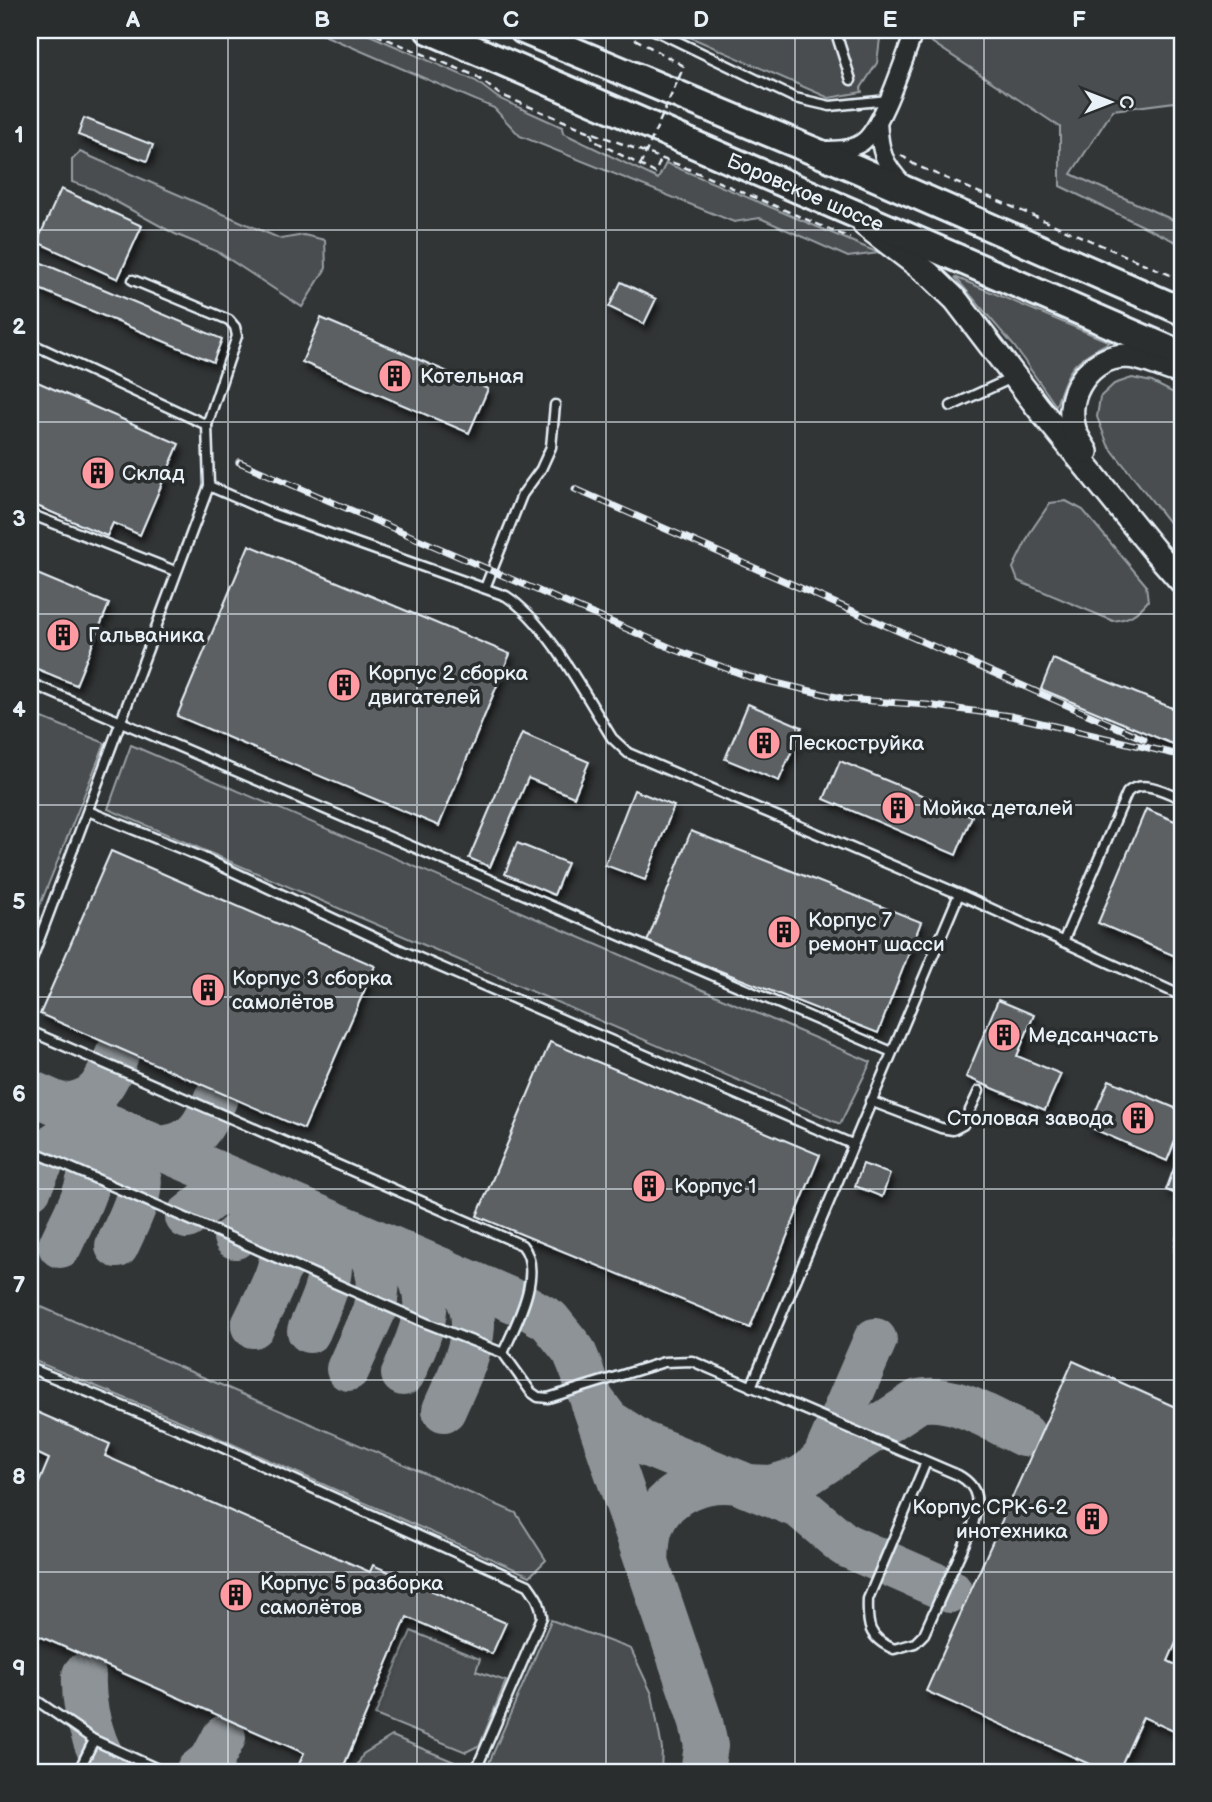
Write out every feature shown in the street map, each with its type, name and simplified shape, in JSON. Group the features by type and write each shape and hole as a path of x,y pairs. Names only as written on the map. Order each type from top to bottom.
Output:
{"main road":[{"name":"Боровское шоссе","path":"429,30 1182,355"},
{"name":"Боровское шоссе","path":"523,30 911,192 1182,311"}],"street":[{"path":"810,149 843,149 860,145 868,138 878,122 915,30"},
{"path":"878,122 885,161 911,192"},
{"path":"832,202 936,279 956,300 1114,501 1182,582"},
{"path":"1114,501 1073,428 1072,411 1077,386 1097,365 1123,356 1139,358 1182,372"}],"lane":[{"path":"654,30 795,98 830,106 887,100"},
{"path":"835,30 850,80"},
{"path":"30,964 209,486 206,425 237,336 235,327 229,320 133,280"},
{"path":"30,342 206,425"},
{"path":"951,407 1014,376"},
{"path":"485,588 522,495 541,469 551,447 555,405"},
{"path":"209,486 271,513 444,576 485,588 518,604 535,621 612,738 628,753 959,894 1182,996"},
{"path":"30,514 175,572"},
{"path":"30,683 892,1052"},
{"path":"1063,942 1127,793 1137,786 1143,786 1159,789 1182,799"},
{"path":"88,811 204,858 403,951 852,1144"},
{"path":"751,1387 959,894"},
{"path":"30,1031 522,1245 528,1252 531,1274 523,1305 503,1353"},
{"path":"870,1101 953,1130 963,1125 979,1091"},
{"path":"30,1150 426,1323 503,1353 524,1384 538,1397 548,1398 664,1362 692,1361 926,1462 970,1482 975,1491 974,1525 925,1634 915,1643 894,1649 876,1640 870,1630 868,1599 926,1462"},
{"path":"1182,1238 1182,1255"},
{"path":"30,1368 217,1445 528,1586 541,1606 542,1616 475,1772"},
{"path":"30,1696 94,1740 164,1772"},
{"path":"78,1772 94,1740"}],"path":[{"path":"365,30 475,76 499,94 850,238"},
{"path":"635,39 684,66 640,166"},
{"path":"591,132 593,140 655,173 661,159"},
{"path":"897,153 915,165 1182,280"}],"shaded area":[{"path":"312,30 358,30 476,81 498,98 562,127 563,133 658,179 666,163 879,253 848,257 760,218 734,222 520,136 494,108"},
{"path":"674,30 881,30 877,63 861,88 862,92 829,98"},
{"path":"964,30 1182,30 1182,101 1113,110 1071,174 1182,224 1182,245 1060,186 1060,127 930,41"},
{"path":"80,152 281,239 304,235 325,240 326,268 302,307 218,252 175,234 93,189 72,182 72,160"},
{"path":"955,277 1110,342 1088,354 1074,366 1064,382 1056,406 1014,346"},
{"path":"1132,378 1152,382 1182,397 1182,539 1108,445 1097,417 1100,397 1114,384"},
{"path":"1066,501 1083,510 1146,585 1148,601 1132,615 1113,621 1018,581 1013,568 1031,531 1050,503"},
{"path":"30,713 105,743 30,930"},
{"path":"131,745 871,1062 840,1124 108,809"},
{"path":"30,1302 516,1513 546,1560 530,1576 185,1423 30,1359"},
{"path":"551,1620 631,1649 652,1694 662,1749 661,1772 485,1772"},
{"path":"411,1631 480,1659 476,1671 506,1681 480,1745 466,1752 375,1715"},
{"path":"392,1736 469,1768 467,1772 354,1772 363,1754"}],"building":[{"path":"84,118 153,145 147,161 78,135"},
{"path":"61,189 142,226 118,279 37,242"},
{"path":"30,258 222,339 213,362 30,285"},
{"path":"621,282 656,299 644,324 609,307"},
{"name":"Котельная","path":"321,318 488,389 469,433 302,362"},
{"name":"Склад","path":"33,380 179,444 140,535 113,523 107,536 30,503 30,389"},
{"name":"Корпус 2 сборка двигателей","path":"249,545 510,654 439,826 177,716"},
{"name":"Гальваника","path":"30,571 109,604 76,685 30,666"},
{"path":"1053,659 1182,712 1182,748 1041,689"},
{"name":"Пескоструйка","path":"748,704 802,727 779,781 725,759"},
{"path":"522,733 589,762 574,797 528,778 490,867 469,858"},
{"name":"Мойка деталей","path":"840,761 972,816 956,855 824,799"},
{"path":"634,790 674,806 645,880 605,865"},
{"path":"1146,809 1182,824 1182,959 1098,923"},
{"name":"Корпус 7 ремонт шасси","path":"691,831 921,922 878,1033 647,942"},
{"path":"517,843 567,863 554,895 505,874"},
{"name":"Корпус 3 сборка самолётов","path":"111,851 375,966 304,1129 40,1014"},
{"name":"Медсанчасть","path":"998,1000 1034,1015 1017,1056 1061,1074 1045,1110 966,1077"},
{"name":"Корпус 1","path":"550,1042 820,1155 750,1328 477,1216"},
{"name":"Столовая завода","path":"1109,1080 1182,1111 1182,1124 1167,1161 1089,1127"},
{"path":"1177,1160 1182,1162 1181,1196 1166,1190"},
{"path":"863,1164 890,1174 882,1197 855,1186"},
{"name":"Корпус СРК-6-2 инотехника","path":"1073,1361 1182,1410 1182,1629 1168,1661 1182,1668 1182,1735 1143,1717 1118,1772 1107,1772 926,1691"},
{"name":"Корпус 5 разборка самолётов","path":"30,1409 110,1444 105,1456 370,1572 373,1565 506,1623 492,1654 407,1617 343,1768 348,1772 299,1772 296,1771 304,1753 30,1632 30,1504 49,1459 30,1450"}],"taxiway":[{"path":"59,1105 82,1101 97,1092 117,1055"},
{"path":"30,1092 523,1305 549,1320 574,1351 581,1368 701,1722 706,1746 702,1772"},
{"path":"88,1182 102,1166 116,1157 131,1152 174,1146 186,1141 201,1127 216,1098"},
{"path":"30,1188 43,1160 59,1141 81,1131 112,1127 135,1158 140,1185 132,1213 117,1246"},
{"path":"60,1246 86,1189 92,1153"},
{"path":"187,1217 213,1196 253,1190 268,1208 278,1225 282,1256 271,1289 253,1326"},
{"path":"235,1237 266,1217 292,1211 303,1210 316,1226 325,1240 330,1268 328,1283 309,1331"},
{"path":"279,1269 301,1243 318,1235 352,1231 368,1250 376,1268 378,1287 374,1311 348,1369"},
{"path":"393,1249 408,1261 424,1290 424,1318 403,1374"},
{"path":"440,1269 458,1284 468,1300 473,1317 468,1354 444,1410"},
{"path":"817,1465 824,1458 875,1340"},
{"path":"593,1401 608,1421 642,1443 800,1507 845,1545 950,1591"},
{"path":"747,1486 772,1487 801,1478 918,1401 946,1401 959,1405 1024,1435"},
{"path":"647,1562 652,1525 658,1513 676,1495 700,1484 738,1482"},
{"path":"84,1675 88,1717 108,1772"},
{"path":"197,1772 212,1760 224,1737"}],"railway":[{"path":"239,462 676,650 750,677 845,699 927,705 1011,716 1179,755"},
{"path":"575,489 1144,739"}],"place":[{"name":"Котельная","path":"395,376"},
{"name":"Склад","path":"98,473"},
{"name":"Гальваника","path":"63,635"},
{"name":"Корпус 2 сборка двигателей","path":"344,685"},
{"name":"Пескоструйка","path":"764,743"},
{"name":"Мойка деталей","path":"898,808"},
{"name":"Корпус 7 ремонт шасси","path":"784,932"},
{"name":"Корпус 3 сборка самолётов","path":"208,990"},
{"name":"Медсанчасть","path":"1004,1035"},
{"name":"Столовая завода","path":"1138,1118"},
{"name":"Корпус 1","path":"649,1186"},
{"name":"Корпус СРК-6-2 инотехника","path":"1092,1519"},
{"name":"Корпус 5 разборка самолётов","path":"236,1595"}]}
